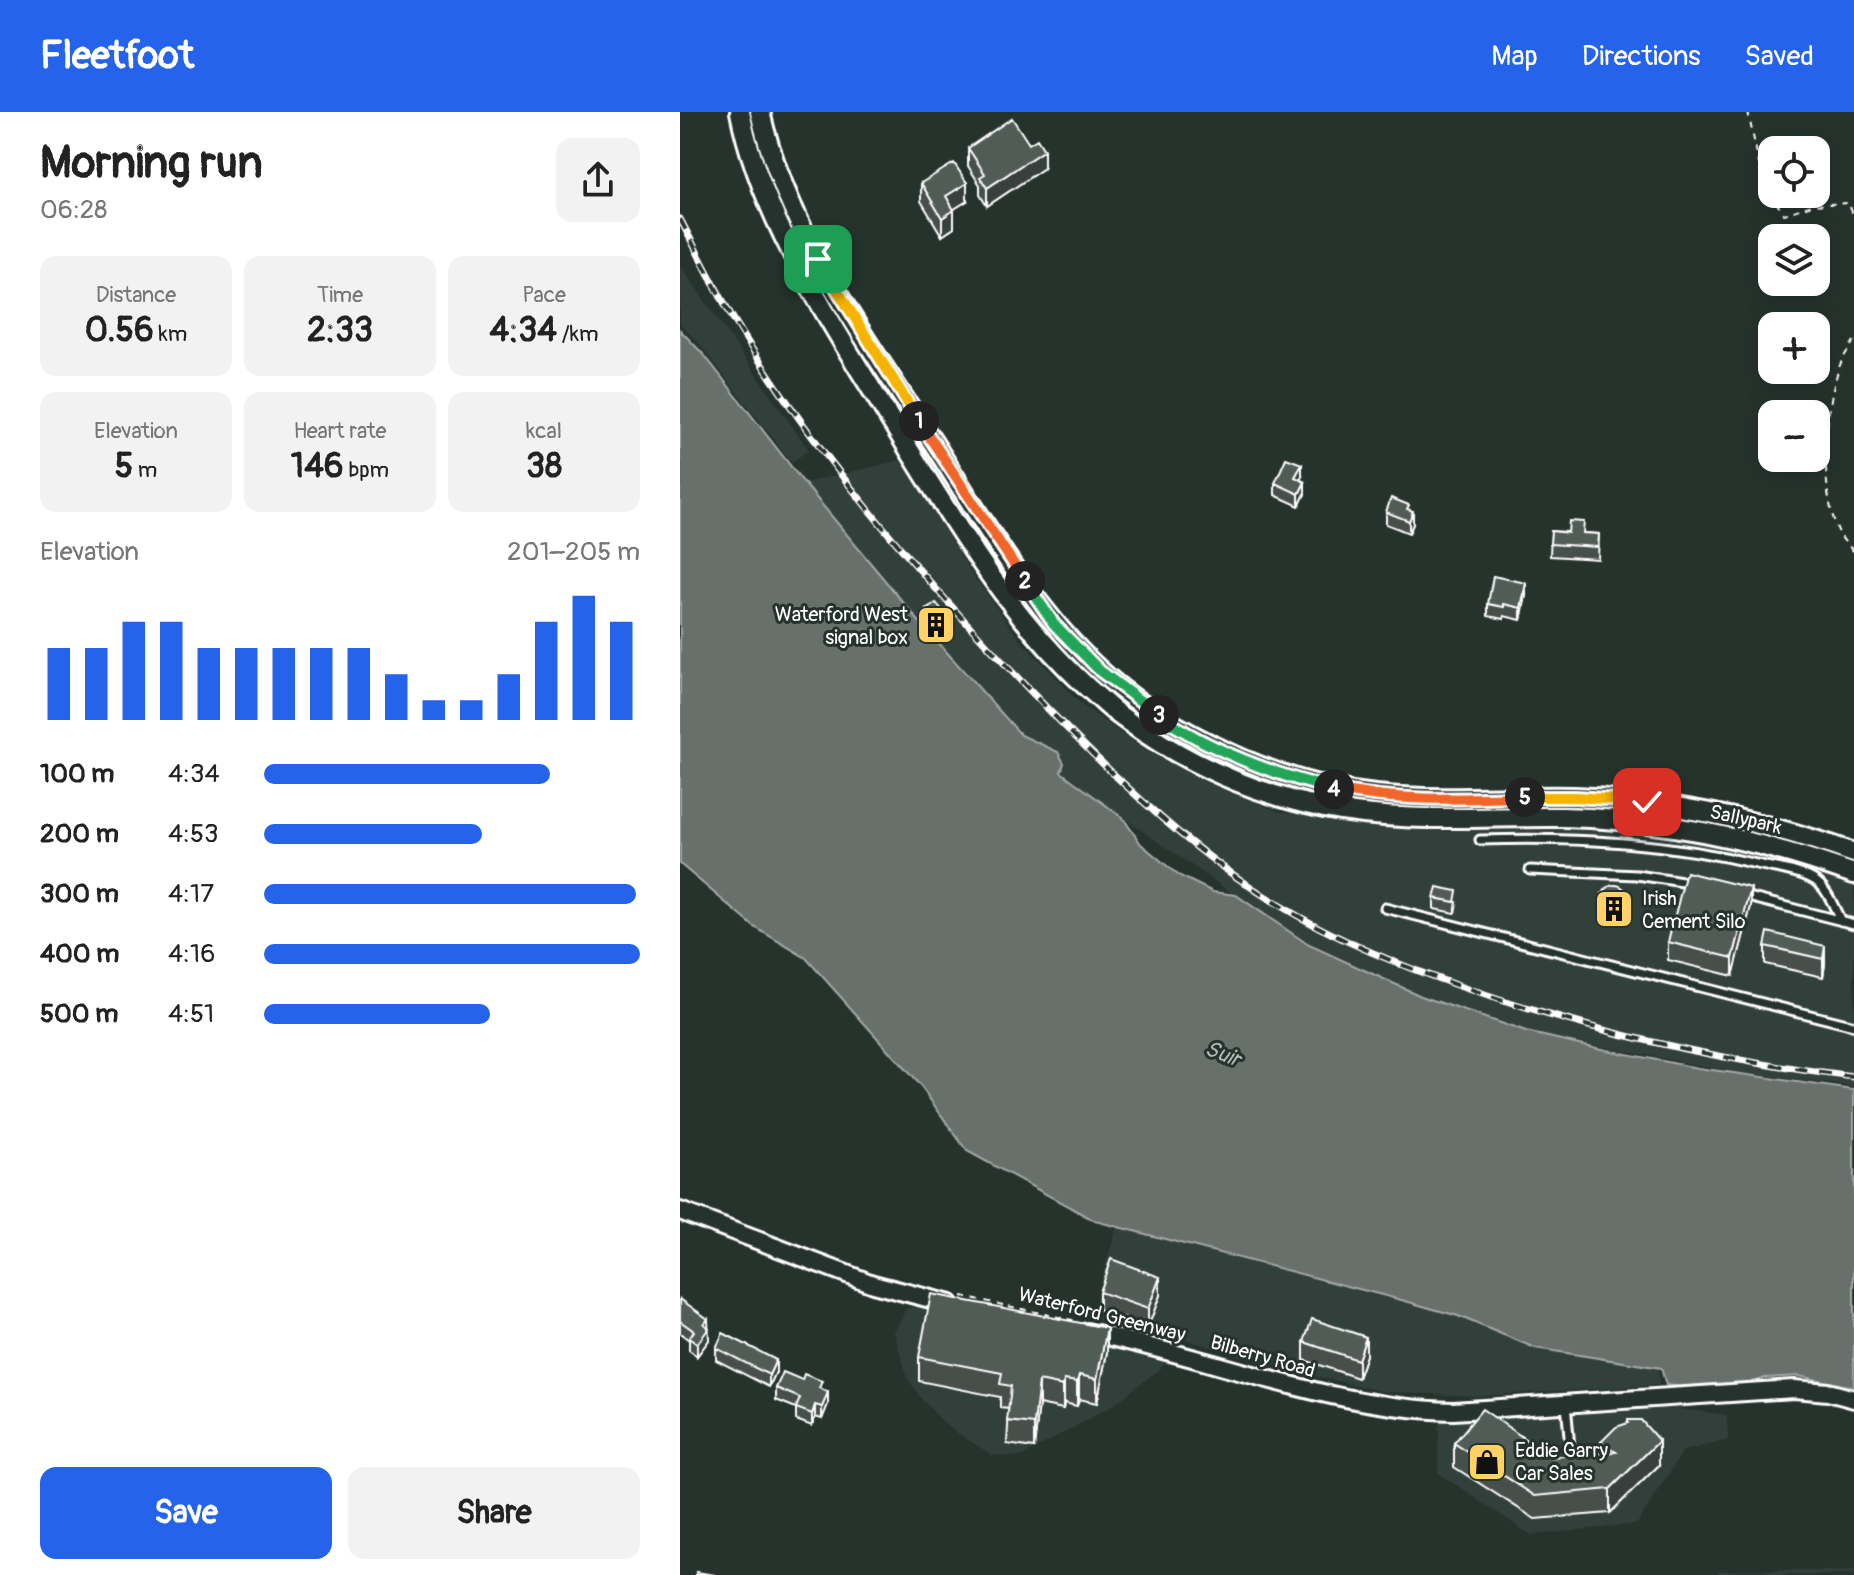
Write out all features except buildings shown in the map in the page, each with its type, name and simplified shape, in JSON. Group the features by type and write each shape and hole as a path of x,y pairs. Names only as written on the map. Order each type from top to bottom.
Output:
{"main road":[{"name":"Sallypark","path":"740,112 755,166 773,213 796,259 867,382 989,577 1055,657 1120,716 1207,771 1288,799 1341,811 1410,818 1594,819 1678,827 1766,846 1854,874"},
{"name":"Sallypark","path":"760,112 792,206 818,259 954,476 1054,624 1100,671 1169,722 1248,762 1295,779 1339,790 1385,796 1599,798 1689,808 1751,821 1854,853"}],"street":[{"path":"680,1211 873,1284 964,1301"},
{"name":"Bilberry Road","path":"1075,1325 1305,1389 1384,1405 1453,1411 1566,1401 1794,1389 1828,1392 1854,1399"}],"lane":[{"path":"1480,840 1597,839 1662,846 1734,859 1812,878 1823,889 1841,921"},
{"path":"1530,870 1637,875 1700,886"},
{"path":"1729,893 1854,924"},
{"path":"1385,908 1854,1026"},
{"path":"1566,1401 1571,1458"}],"path":[{"path":"1748,112 1763,183 1784,214 1812,205 1848,203 1854,216"},
{"path":"1854,341 1839,366 1827,449 1828,493 1839,534 1854,552"},
{"name":"Waterford Greenway","path":"964,1301 1075,1325"}],"shaded area":[{"path":"680,265 808,449 792,463 698,342 680,324"},
{"path":"901,460 970,571 1021,641 1083,706 1141,747 1215,786 1277,811 1374,827 1447,831 1547,828 1671,836 1763,855 1854,882 1854,1087 1734,1072 1526,1032 1421,996 1362,971 1309,945 1267,918 1078,786 1061,772 1058,752 1021,735 917,619 804,483"},
{"path":"1117,1227 1457,1316 1535,1348 1658,1367 1659,1385 1479,1396 1385,1392 1296,1372 1174,1336 1146,1333 1090,1318"},
{"path":"919,1303 1169,1357 1161,1368 1113,1405 1021,1457 992,1455 948,1427 923,1401 907,1377 894,1332 906,1309"},
{"path":"1673,1408 1727,1415 1728,1440 1683,1451 1637,1524 1531,1535 1438,1473 1439,1422"},
{"path":"1719,1571 1854,1571 1854,1575 1718,1575"}],"water":[{"name":"Suir","path":"680,330 705,356 804,483 917,619 1021,735 1058,752 1064,763 1061,772 1123,818 1141,844 1178,875 1213,892 1236,895 1309,945 1421,996 1526,1032 1698,1068 1854,1090 1854,1387 1799,1376 1765,1378 1746,1385 1693,1388 1666,1385 1661,1368 1535,1348 1458,1316 1095,1221 967,1151 921,1087 806,958 753,926 680,864"}],"railway":[{"path":"680,219 727,308 766,371 876,519 998,657 1070,731 1130,790 1228,871 1262,895 1347,941 1503,1001 1677,1047 1854,1077"}],"place":[{"name":"Waterford West signal box","path":"936,625"},
{"name":"Irish Cement Silo","path":"1614,909"},
{"name":"Eddie Garry Car Sales","path":"1487,1462"}],"route":[{"path":"818,259 962,489 1054,624 1100,671 1169,722 1248,762 1295,779 1339,790 1432,799 1576,797 1647,802"}]}
